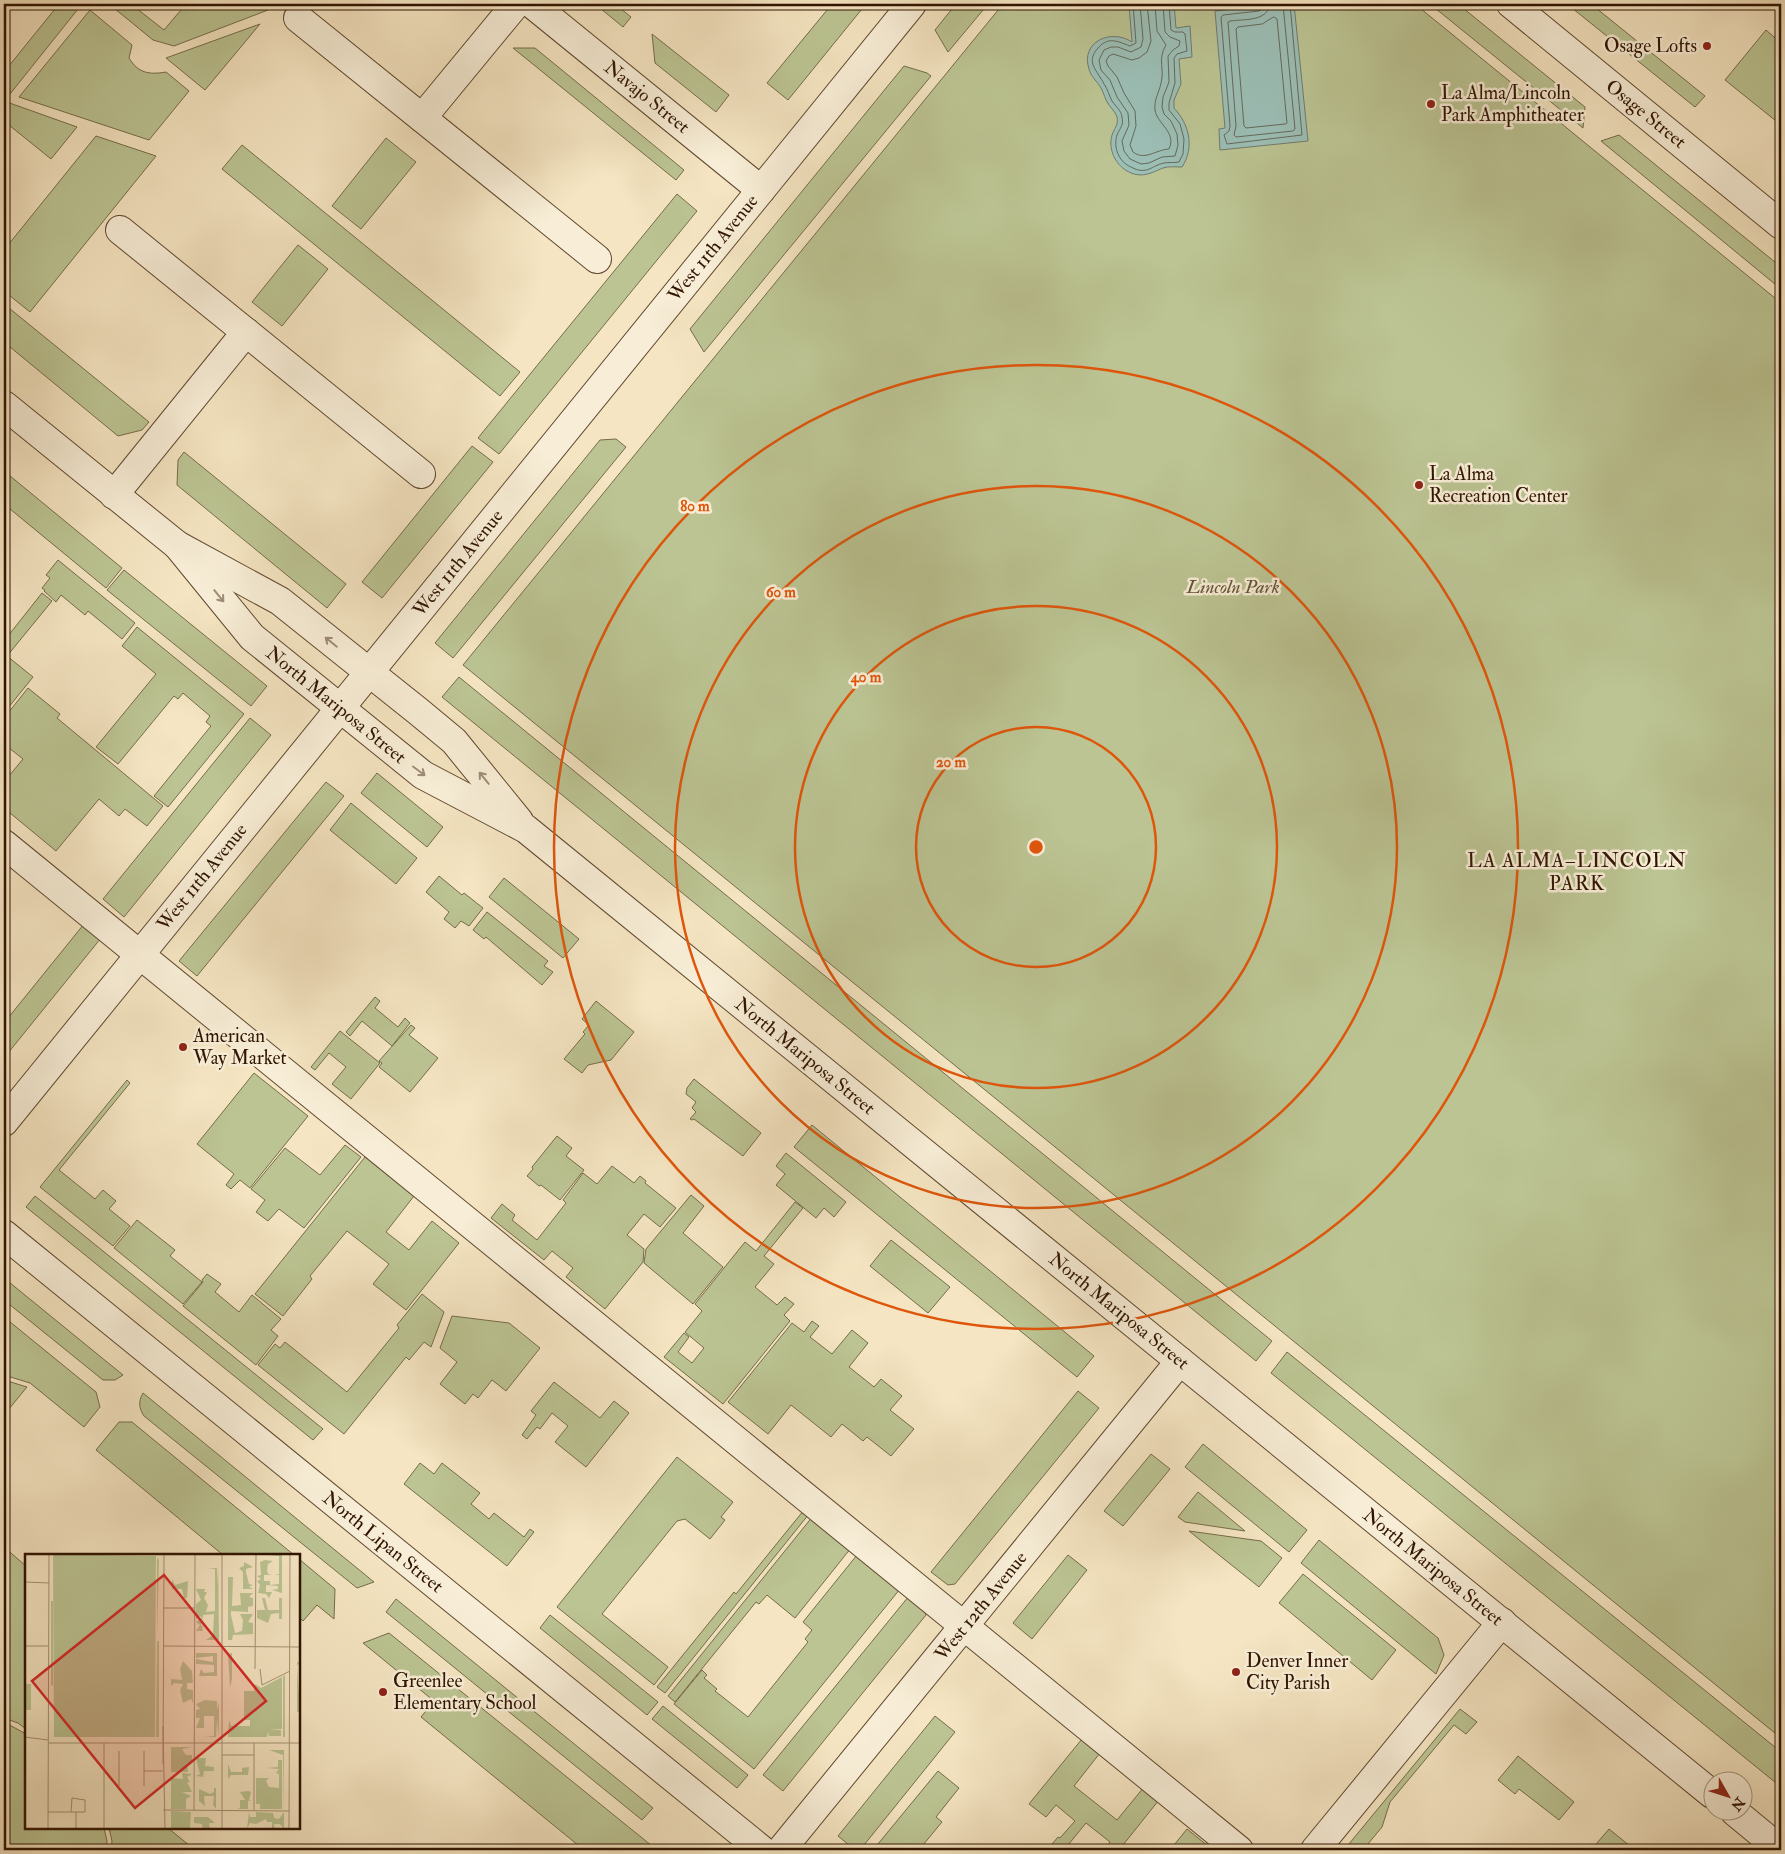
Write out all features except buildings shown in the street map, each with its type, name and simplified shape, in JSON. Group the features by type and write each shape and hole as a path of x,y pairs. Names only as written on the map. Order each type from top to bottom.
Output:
{"street":[{"path":"422,118 516,4"},
{"name":"Navajo Street","path":"532,4 761,190"},
{"name":"West 11th Avenue","path":"4,1122 912,4"},
{"name":"Osage Street","path":"1511,4 1781,225"},
{"path":"298,18 597,259"},
{"path":"120,230 421,474"},
{"path":"114,495 246,332"},
{"name":"North Mariposa Street","path":"4,405 177,545 280,602 454,741 526,829"},
{"name":"North Mariposa Street","path":"177,545 252,637 423,775 526,829 1702,1786"},
{"path":"4,844 1240,1850"},
{"name":"North Lipan Street","path":"4,1234 762,1850"},
{"name":"West 12th Avenue","path":"782,1850 1180,1361"},
{"path":"1315,1850 1502,1622"},
{"path":"1746,1822 1781,1850"}],"green space":[{"path":"59,4 82,4 10,94 4,92 4,72"},
{"path":"109,4 131,4 164,30 186,4 274,4 268,10 174,46 153,40"},
{"path":"595,4 615,4 631,17 623,27"},
{"path":"832,4 866,4 788,100 767,83"},
{"path":"956,4 988,4 948,52 935,30"},
{"name":"Lincoln Park","path":"1003,4 1415,4 1781,303 1781,1738 463,665"},
{"path":"1430,4 1458,4 1585,107 1583,128"},
{"path":"1567,4 1591,4 1705,96 1695,107"},
{"path":"90,10 132,45 129,58 136,67 149,73 166,72 189,91 149,140 19,97"},
{"path":"260,24 205,90 166,58"},
{"path":"1766,30 1781,43 1781,125 1725,80"},
{"path":"652,34 729,95 716,112 655,63"},
{"path":"513,48 535,48 684,170 676,180"},
{"path":"904,66 931,76 704,352 690,329"},
{"path":"4,101 77,127 51,159 4,121"},
{"path":"1619,135 1781,267 1781,289 1601,141"},
{"path":"96,136 156,156 30,312 4,291 4,250"},
{"path":"386,138 416,162 361,229 332,206"},
{"path":"242,145 520,372 500,396 222,169"},
{"path":"677,194 697,211 499,454 478,438"},
{"path":"298,245 328,269 282,326 252,302"},
{"path":"4,304 149,422 142,430 118,436 4,342"},
{"path":"616,439 626,447 453,658 435,643 600,440"},
{"path":"472,446 493,462 382,598 362,582"},
{"path":"184,452 346,584 327,608 177,485 178,460"},
{"path":"4,471 122,568 106,588 4,504"},
{"path":"58,560 135,623 122,639 88,611 85,615 61,595 56,602 44,591 42,588 50,578 46,575"},
{"path":"124,570 267,686 251,706 107,590"},
{"path":"42,593 52,601 7,656 33,677 4,713 4,641"},
{"path":"137,627 244,714 168,807 154,796 211,726 206,722 210,716 183,693 178,699 174,696 118,764 96,747 156,674 122,646"},
{"path":"459,677 1272,1341 1256,1361 442,697"},
{"path":"28,688 60,714 57,718 163,806 147,826 125,809 119,816 99,799 56,851 4,808 4,782 23,759 4,744 4,718"},
{"path":"250,718 271,735 124,917 103,899"},
{"path":"377,773 443,827 427,847 361,793"},
{"path":"326,782 344,796 197,976 179,961"},
{"path":"351,803 417,858 396,884 330,830"},
{"path":"439,876 462,895 464,893 483,908 469,926 461,921 455,928 444,919 449,912 426,892"},
{"path":"504,878 579,939 563,958 489,897"},
{"path":"487,912 548,961 544,966 553,972 542,985 486,937 484,939 473,930"},
{"path":"84,924 101,938 4,1058 4,1023"},
{"path":"375,997 380,1001 375,1008 398,1027 405,1018 410,1023 392,1046 362,1021 350,1036 346,1032"},
{"path":"596,1001 634,1032 611,1060 588,1065 582,1073 564,1059 585,1034 583,1032 589,1025 582,1019"},
{"path":"411,1025 415,1028 409,1035 438,1058 410,1092 379,1067 382,1063 379,1061"},
{"path":"340,1031 380,1063 351,1099 332,1084 346,1067 329,1053 315,1070 311,1067"},
{"path":"254,1073 308,1116 250,1188 240,1180 231,1189 226,1185 234,1174 197,1144"},
{"path":"694,1079 761,1133 743,1156 694,1119 690,1119 696,1112 692,1108 696,1102 686,1094 687,1088"},
{"path":"127,1080 130,1083 59,1170 95,1199 103,1190 116,1201 109,1209 130,1226 113,1246 40,1187"},
{"path":"812,1125 1094,1356 1077,1377 794,1147"},
{"path":"557,1136 572,1148 566,1156 584,1170 560,1200 527,1176"},
{"path":"345,1145 361,1157 304,1228 279,1209 268,1221 256,1212 265,1200 251,1189 285,1148 320,1175"},
{"path":"786,1153 846,1202 834,1217 824,1208 816,1218 776,1185 785,1174 776,1166"},
{"path":"365,1157 414,1196 386,1232 409,1250 432,1221 459,1243 406,1310 373,1284 389,1264 347,1231 310,1276 312,1279 283,1316 255,1294"},
{"path":"612,1166 634,1183 640,1176 646,1181 645,1183 676,1208 660,1227 644,1214 627,1235 644,1249 643,1262 605,1309 566,1277 573,1268 552,1251 544,1260 491,1218 502,1204 515,1215 512,1220 537,1240 566,1203 563,1200 583,1173 597,1184"},
{"path":"691,1195 704,1206 683,1233 723,1267 693,1304 644,1263 646,1249"},
{"path":"35,1196 323,1429 313,1440 26,1207"},
{"path":"795,1202 803,1208 764,1256 774,1264 755,1287 777,1305 785,1297 794,1304 784,1315 790,1321 723,1404 664,1357 684,1333 689,1337 678,1352 692,1363 704,1348 685,1332 702,1311 695,1304 745,1242 756,1251"},
{"path":"137,1220 175,1250 170,1256 202,1282 183,1304 114,1248"},
{"path":"891,1240 950,1287 928,1313 870,1266"},
{"path":"207,1274 221,1284 215,1292 239,1312 252,1295 281,1319 271,1330 278,1336 256,1365 183,1306 203,1282 202,1280"},
{"path":"4,1278 123,1375 115,1380 103,1380 4,1300"},
{"path":"422,1294 444,1312 431,1347 424,1342 409,1360 406,1357 344,1434 258,1365 275,1344 280,1348 285,1342 347,1392 399,1328 397,1325"},
{"path":"452,1316 509,1323 540,1348 506,1391 492,1380 478,1398 473,1394 465,1404 440,1384 457,1362 440,1348"},
{"path":"4,1317 96,1392 100,1407 84,1427 30,1383 4,1375"},
{"path":"812,1321 819,1326 810,1337 832,1354 852,1330 868,1343 849,1367 874,1387 881,1379 902,1396 890,1410 914,1429 891,1456 867,1437 863,1441 842,1424 831,1437 791,1405 768,1434 728,1402 792,1323 804,1332"},
{"path":"1287,1352 1781,1752 1781,1787 1271,1373"},
{"path":"4,1380 27,1387 4,1415"},
{"path":"554,1382 600,1418 614,1401 629,1413 586,1467 555,1442 568,1426 552,1413 540,1429 537,1427 527,1439 522,1435 536,1415 531,1411"},
{"path":"1078,1391 1099,1408 955,1584 948,1585 931,1572"},
{"path":"143,1393 374,1582 357,1588 144,1416 140,1405"},
{"path":"119,1422 132,1422 293,1554 222,1554 96,1450"},
{"path":"1203,1444 1307,1530 1289,1552 1185,1467"},
{"path":"1151,1454 1170,1469 1123,1526 1104,1511"},
{"path":"677,1457 733,1502 721,1517 725,1520 710,1539 685,1519 677,1521 602,1614 668,1667 654,1685 557,1607"},
{"path":"420,1463 434,1474 442,1463 480,1493 471,1504 489,1519 494,1513 524,1537 530,1529 534,1532 507,1566 404,1484"},
{"path":"1198,1492 1245,1531 1185,1522 1178,1517"},
{"path":"804,1510 809,1514 665,1693 657,1687 734,1592 736,1594"},
{"path":"813,1516 851,1548 795,1618 767,1595 759,1604 756,1602 675,1702 668,1696"},
{"path":"1189,1531 1261,1541 1282,1558 1259,1587"},
{"path":"1319,1540 1438,1638 1444,1655 1436,1674 1301,1563"},
{"path":"4,1547 25,1565 25,1728 18,1723 4,1718"},
{"path":"857,1555 900,1589 754,1769 674,1704 702,1670 707,1675 704,1678 717,1689 715,1691 748,1717 808,1642 805,1639 812,1630 803,1622"},
{"path":"1068,1555 1087,1570 1032,1639 1013,1623"},
{"path":"300,1560 335,1589 334,1619 317,1605 303,1621 300,1618"},
{"path":"1303,1574 1396,1650 1372,1680 1279,1603"},
{"path":"909,1596 924,1608 926,1615 783,1791 763,1775"},
{"path":"396,1599 653,1808 642,1820 386,1612"},
{"path":"550,1615 658,1702 647,1715 540,1628"},
{"path":"389,1633 657,1850 584,1850 421,1717 434,1701 363,1643"},
{"path":"663,1706 748,1775 737,1788 652,1719"},
{"path":"1460,1709 1477,1722 1466,1734 1454,1725 1390,1802 1382,1827 1363,1850 1344,1850"},
{"path":"935,1716 955,1732 860,1850 855,1850 838,1836"},
{"path":"4,1722 25,1733 25,1829 104,1829 107,1841 106,1850 4,1850"},
{"path":"1082,1739 1100,1753 1074,1786 1117,1820 1144,1787 1159,1800 1119,1850 1104,1850 1110,1842 1086,1823 1064,1850 1047,1850 1075,1821 1056,1805 1046,1817 1029,1804"},
{"path":"1518,1756 1574,1802 1559,1820 1519,1789 1515,1794 1498,1780"},
{"path":"938,1771 959,1788 936,1817 942,1822 923,1845 929,1850 873,1850"},
{"path":"109,1829 169,1829 195,1850 111,1850 112,1841"},
{"path":"1187,1829 1213,1850 1170,1850"},
{"path":"1609,1829 1635,1850 1591,1850"}],"water":[{"path":"1174,4 1176,28 1190,26 1192,57 1179,59 1181,84 1174,100 1174,108 1187,128 1189,144 1186,159 1182,167 1165,167 1150,173 1137,175 1123,168 1114,156 1111,140 1117,124 1117,117 1091,74 1087,60 1089,51 1099,40 1115,37 1124,38 1132,42 1129,5"},
{"path":"1294,4 1308,141 1220,150 1219,129 1225,128 1215,11"}],"place":[{"name":"Osage Lofts","path":"1707,46"},
{"name":"La Alma/Lincoln Park Amphitheater","path":"1431,104"},
{"name":"La Alma Recreation Center","path":"1419,485"},
{"name":"American Way Market","path":"183,1047"},
{"name":"Denver Inner City Parish","path":"1236,1672"},
{"name":"Greenlee Elementary School","path":"383,1692"}],"district":[{"name":"LA ALMA–LINCOLN PARK","path":"1577,872"}]}
